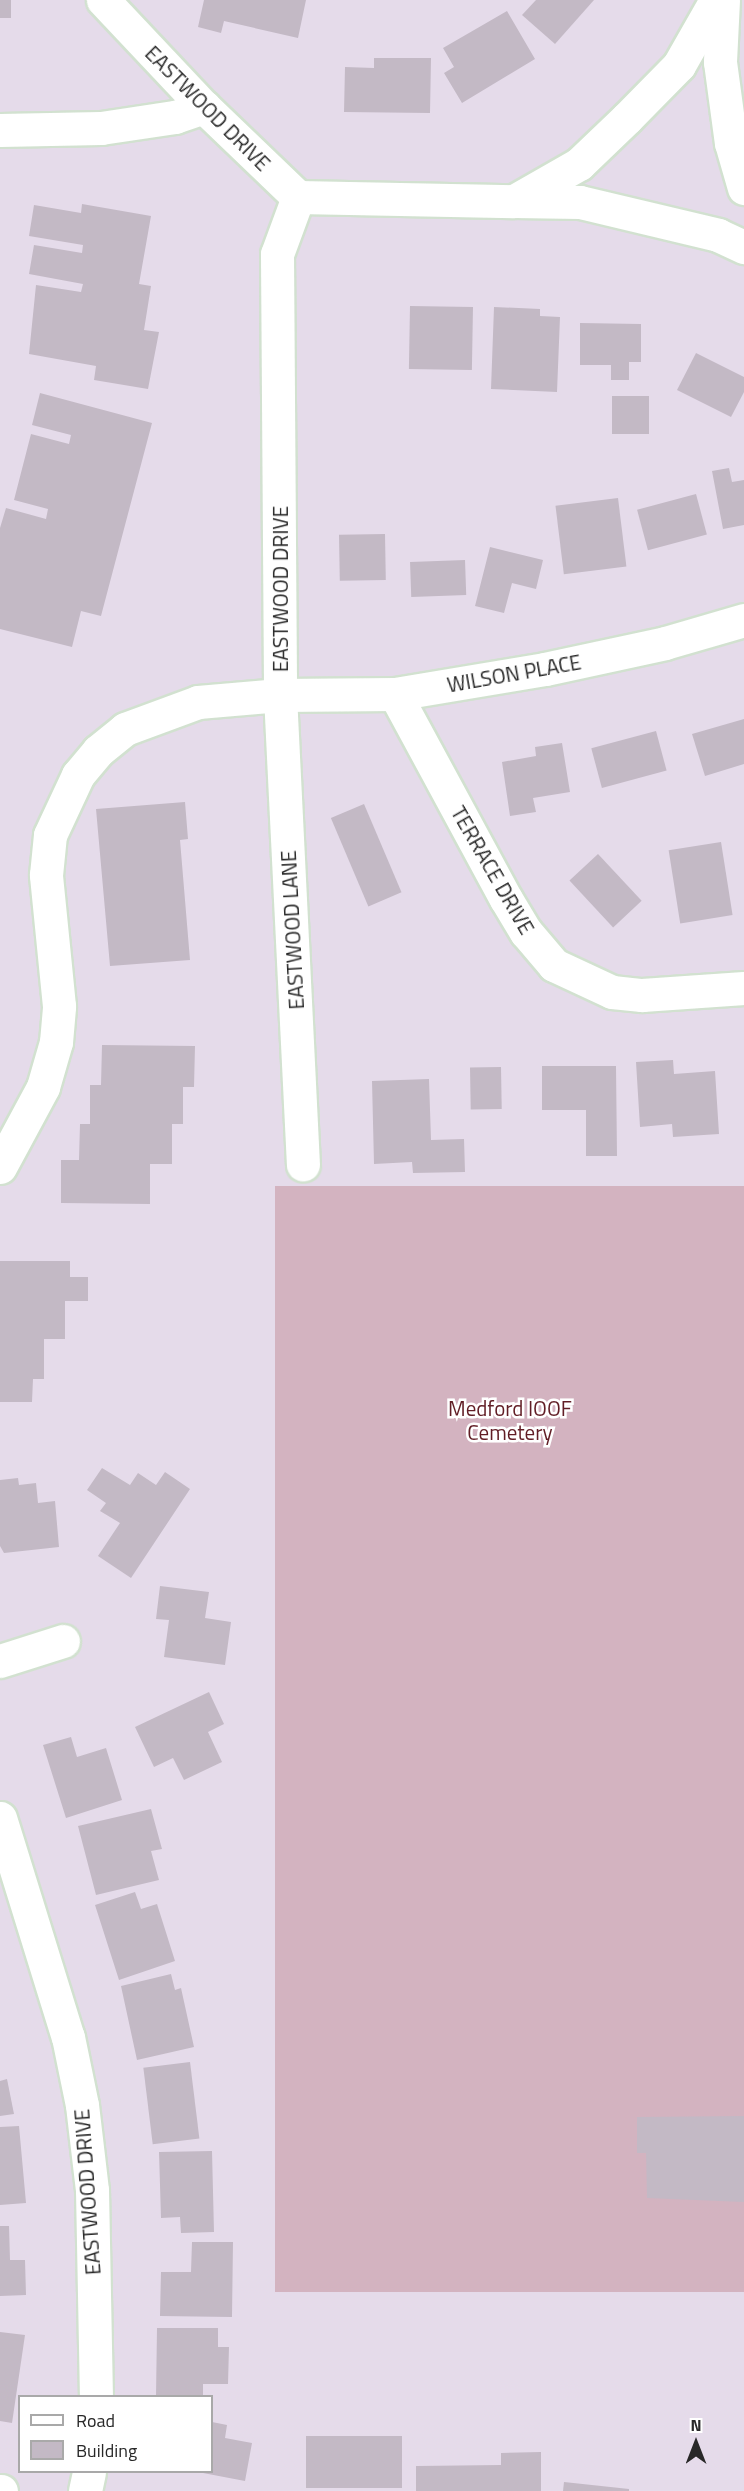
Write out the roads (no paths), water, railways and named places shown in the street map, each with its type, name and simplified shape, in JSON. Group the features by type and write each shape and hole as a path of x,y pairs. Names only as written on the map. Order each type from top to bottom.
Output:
{"street":[{"name":"EASTWOOD DRIVE","path":"0,1167 43,1087 56,1042 59,1006 46,875 50,835 78,775 98,751 125,729 157,714 198,702 280,695 278,254 298,197 204,107 103,0"},
{"path":"514,201 579,164 627,118 679,65 716,0"},
{"path":"723,0 720,62 731,143 744,188"},
{"path":"0,130 111,127 175,117 204,107"},
{"path":"298,197 580,202 718,235 744,247"},
{"name":"WILSON PLACE","path":"280,695 395,694 545,669 665,643 744,620"},
{"name":"TERRACE DRIVE","path":"395,694 506,899 526,932 554,965 612,992 642,995 744,988"},
{"name":"EASTWOOD LANE","path":"280,695 303,1164"},
{"path":"0,1661 63,1641"},
{"name":"EASTWOOD DRIVE","path":"0,1818 68,2037 82,2104 92,2190 96,2395"},
{"path":"85,2491 89,2473"}],"park label":[{"name":"Medford IOOF Cemetery","path":"510,1420"}]}
